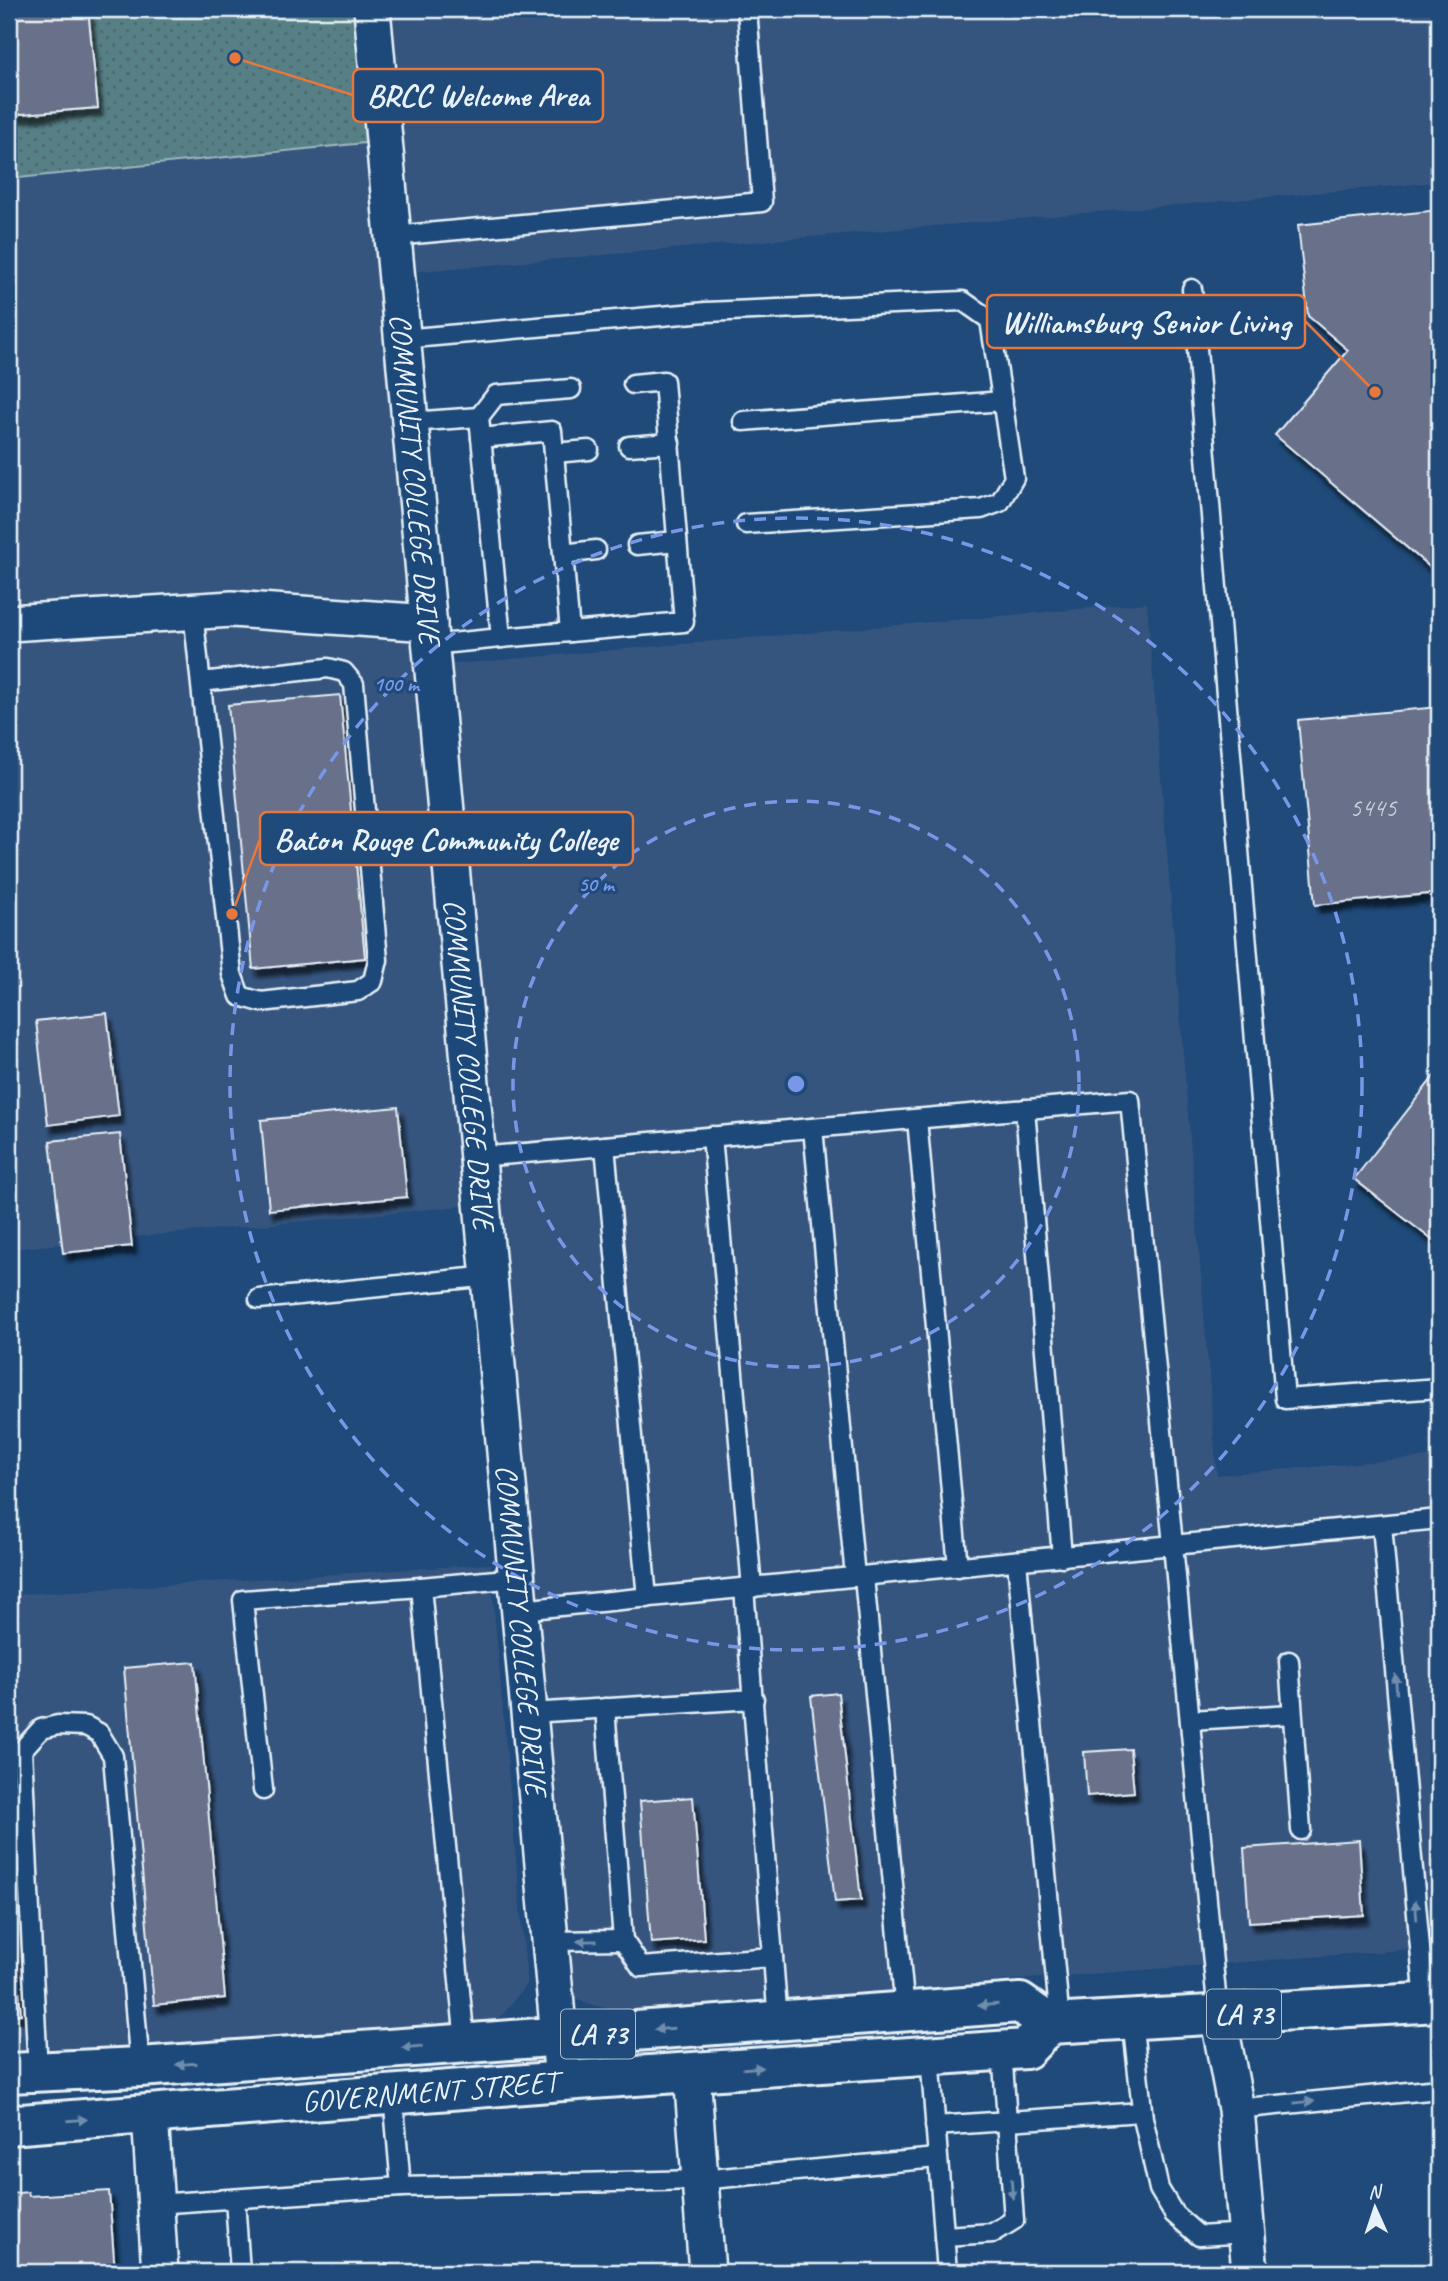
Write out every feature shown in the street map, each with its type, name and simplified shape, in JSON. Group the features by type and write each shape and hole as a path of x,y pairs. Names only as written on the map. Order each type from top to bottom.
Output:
{"main road":[{"name":"LA 73","path":"1055,2024 1432,2002"},
{"name":"GOVERNMENT STREET","path":"9,2125 563,2081 1026,2049 1055,2024 1020,2003 140,2067 23,2072"},
{"path":"692,2073 693,2061 700,2050 716,2042 827,2033 852,2015"}],"street":[{"name":"COMMUNITY COLLEGE DRIVE","path":"372,9 563,2081"},
{"path":"9,623 232,608 430,634"},
{"path":"1218,2015 1236,2109 1250,2272"},
{"path":"692,2073 707,2272"},
{"path":"150,2114 160,2272"}],"lane":[{"path":"393,236 762,202 747,9"},
{"path":"1192,289 1285,1399 1439,1388"},
{"path":"402,339 706,312 963,301 990,320 1014,478 1000,502 981,509 746,524"},
{"path":"430,634 501,638 684,622 664,381 633,384"},
{"path":"501,638 479,417 496,395 572,389"},
{"path":"743,421 1003,401"},
{"path":"411,422 479,417"},
{"path":"481,438 552,431 569,632"},
{"path":"629,446 670,443"},
{"path":"554,453 589,450"},
{"path":"637,545 677,541"},
{"path":"563,554 596,550"},
{"path":"193,611 232,974 240,996 261,1002 358,991 373,981 378,960 354,684 344,672 328,668 201,682"},
{"path":"479,1157 1130,1100 1218,2015"},
{"path":"1025,1109 1062,1557"},
{"path":"917,1119 958,1567"},
{"path":"813,1128 905,2011"},
{"path":"712,1136 748,1588 778,2021"},
{"path":"605,1146 647,1598"},
{"path":"259,1299 489,1276"},
{"path":"263,1790 243,1600 421,1587 519,1594 647,1598 1439,1519"},
{"path":"1382,1525 1432,2002"},
{"path":"1017,1561 1055,2024"},
{"path":"421,1587 466,2043"},
{"path":"1289,1661 1301,1830"},
{"path":"530,1713 754,1699"},
{"path":"605,1708 623,1940 640,1967 773,1956"},
{"path":"1190,1720 1292,1714"},
{"path":"23,2072 22,1750 41,1728 58,1725 86,1726 99,1733 113,1756 140,2067"},
{"path":"551,1941 623,1940"},
{"path":"1132,2019 1142,2112 1159,2189 1174,2214 1199,2236 1247,2233"},
{"path":"944,2236 992,2233 1014,2220 1003,2050"},
{"path":"930,2056 947,2272"},
{"path":"1236,2109 1439,2089"},
{"path":"393,2095 401,2187"},
{"path":"935,2126 1142,2112"},
{"path":"155,2204 401,2187 700,2180 937,2158"},
{"path":"235,2199 240,2272"}],"shaded area":[{"path":"9,9 1439,9 1439,182 397,273 433,666 1147,603 1217,1475 1439,1456 1439,1947 615,2011 555,1994 483,1204 9,1249"},
{"path":"490,1564 527,1984 495,2024 258,2045 9,2055 9,1595"}],"green space":[{"path":"88,9 372,9 384,141 9,179 9,115 98,108"}],"building":[{"path":"9,9 88,9 98,108 9,115"},
{"path":"1439,210 1439,575 1275,435 1348,350 1308,316 1298,225"},
{"path":"340,695 365,958 253,969 228,705"},
{"path":"1439,707 1439,893 1315,905 1298,720"},
{"path":"107,1013 119,1116 48,1125 36,1021"},
{"path":"1439,1070 1439,1232 1432,1240 1354,1179"},
{"path":"398,1107 407,1197 269,1210 261,1120"},
{"path":"120,1134 132,1246 63,1253 50,1141"},
{"path":"195,1662 225,1998 154,2005 124,1668"},
{"path":"838,1693 861,1900 835,1902 811,1696"},
{"path":"1130,1749 1134,1792 1087,1796 1084,1752"},
{"path":"693,1797 704,1939 651,1943 640,1801"},
{"path":"1359,1840 1364,1915 1249,1922 1244,1848"},
{"path":"9,1881 21,2014 9,2015"},
{"path":"109,2191 115,2272 9,2272 9,2194 28,2192 29,2196"}],"place":[{"name":"BRCC Welcome Area","path":"235,58"},
{"name":"Williamsburg Senior Living","path":"1375,392"},
{"name":"Baton Rouge Community College","path":"232,914"}]}
